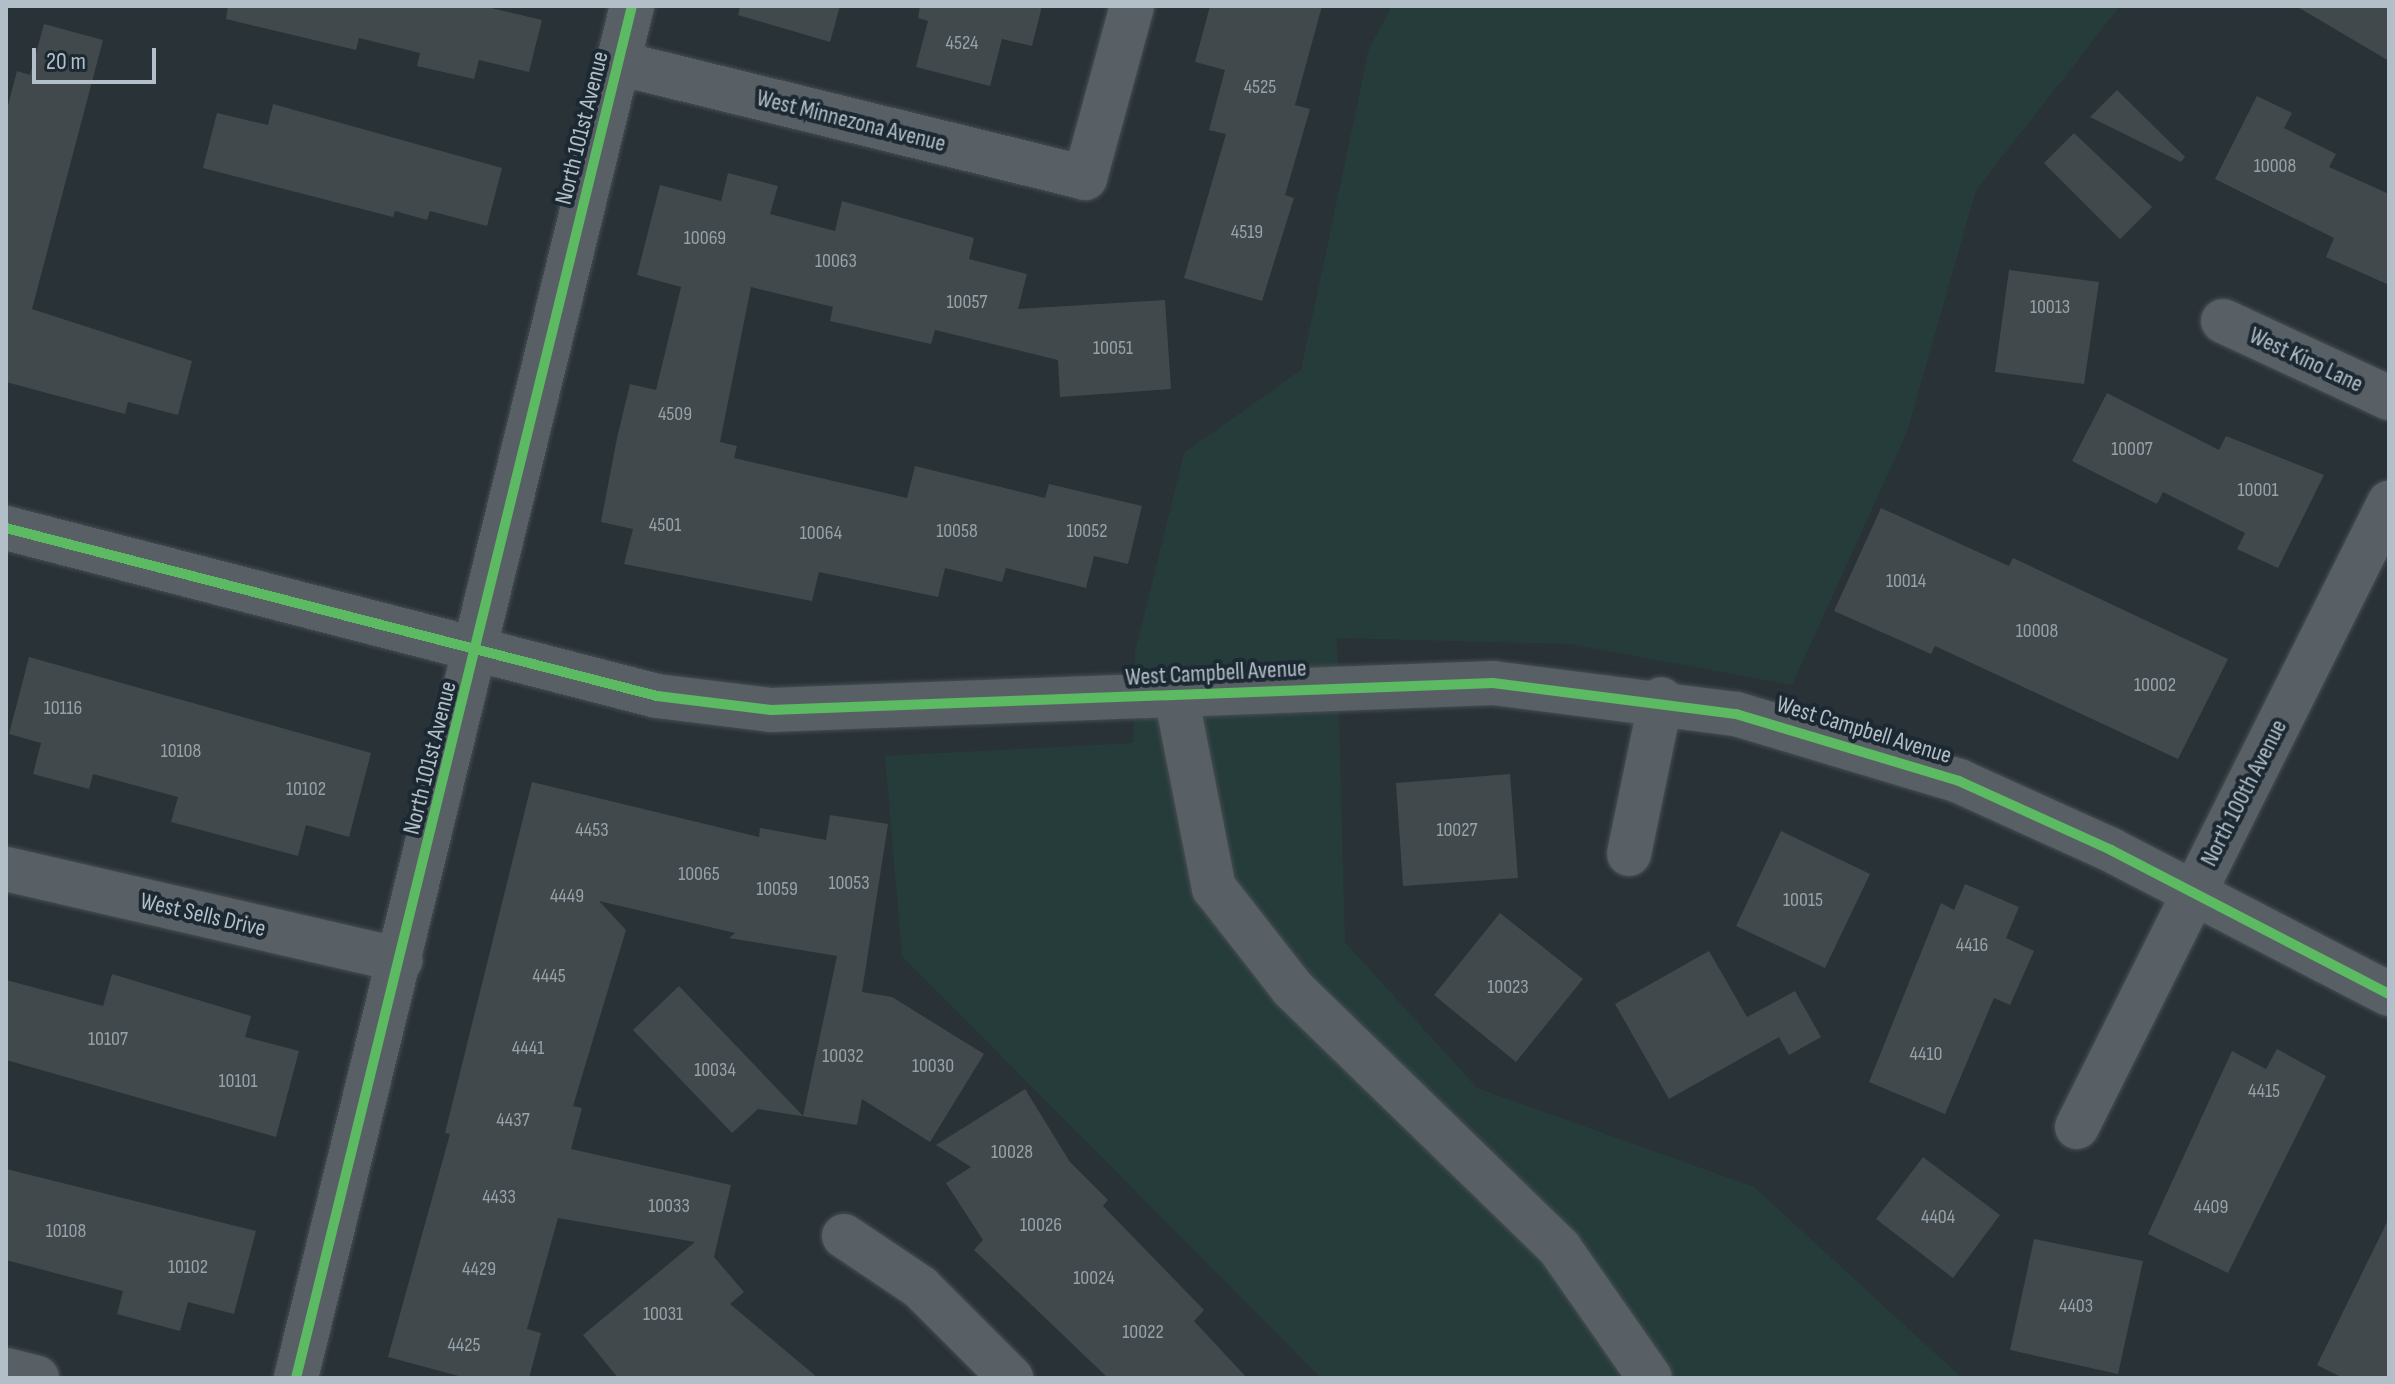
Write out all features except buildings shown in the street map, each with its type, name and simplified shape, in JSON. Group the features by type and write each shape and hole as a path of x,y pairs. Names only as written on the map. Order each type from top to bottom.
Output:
{"street":[{"name":"North 101st Avenue","path":"296,1378 477,652 632,6"},
{"name":"West Minnezona Avenue","path":"618,63 1085,178 1132,6"},
{"name":"West Kino Lane","path":"2223,321 2389,398"},
{"name":"North 100th Avenue","path":"2077,1127 2389,503"},
{"name":"West Campbell Avenue","path":"6,528 657,696 771,710 1493,683 1661,699 1801,728 1959,781 2194,894 2389,994"},
{"path":"1176,695 1214,888 1292,988 1560,1249 1650,1378"},
{"path":"1629,854 1661,699"},
{"name":"West Sells Drive","path":"6,869 401,960"},
{"path":"844,1236 920,1287 1011,1378"},
{"path":"6,1370 37,1378"}],"green space":[{"path":"1392,6 2120,6 1976,190 1907,432 1792,685 1569,644 1337,638 1345,942 1477,1088 1754,1187 1962,1378 1321,1378 902,956 885,756 1133,743 1135,652 1184,453 1301,370 1369,49"}],"cycle path":[{"path":"296,1378 632,6"},
{"path":"6,528 657,696 771,710 1493,683 1736,714 1959,781 2111,850 2389,994"}]}
